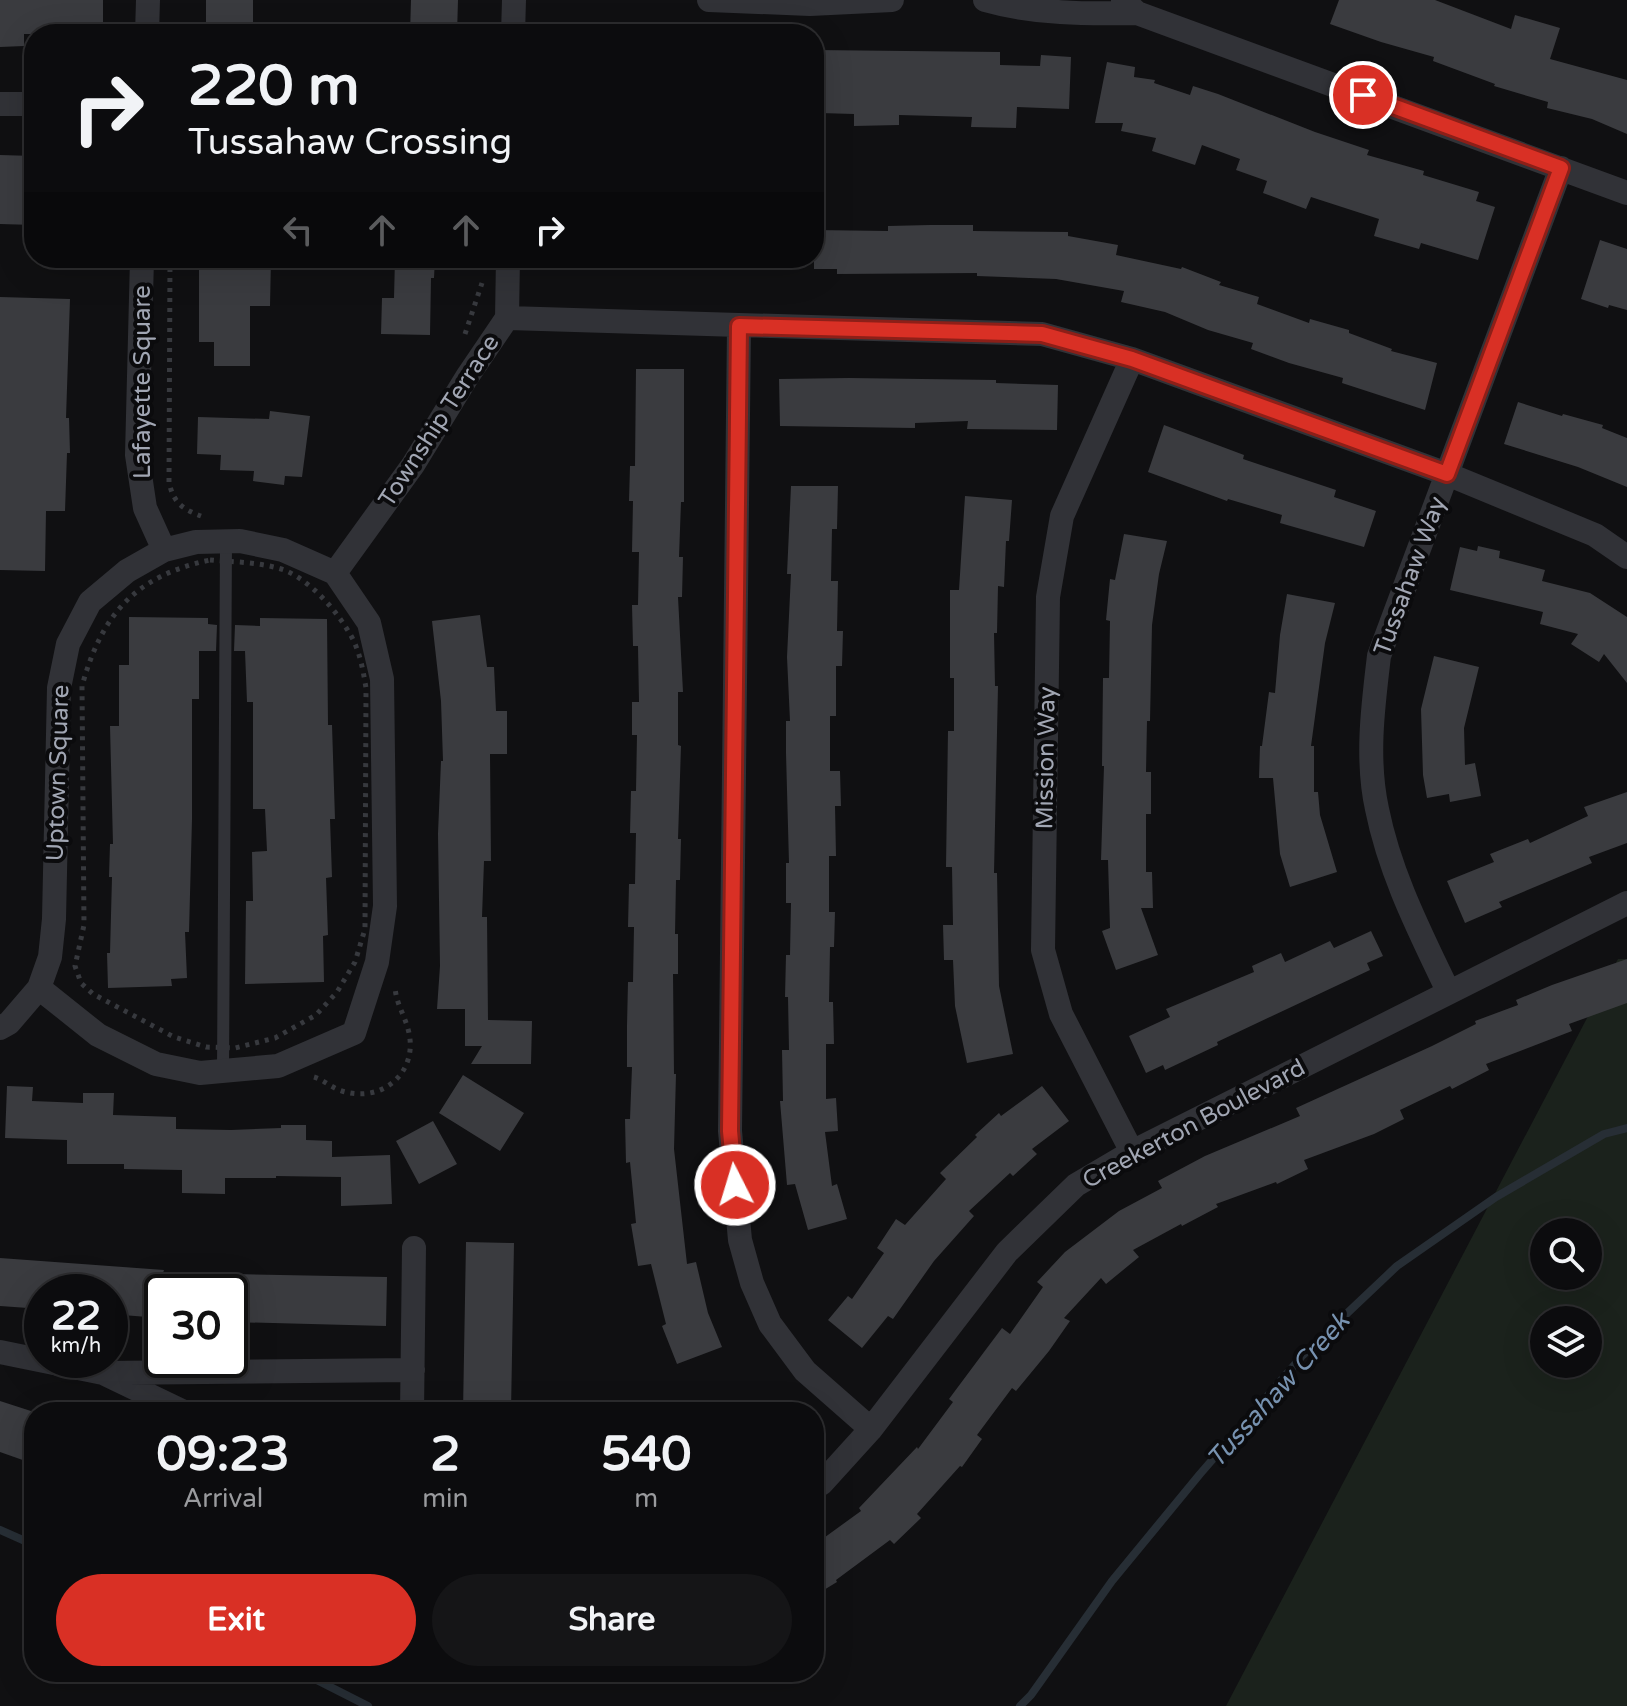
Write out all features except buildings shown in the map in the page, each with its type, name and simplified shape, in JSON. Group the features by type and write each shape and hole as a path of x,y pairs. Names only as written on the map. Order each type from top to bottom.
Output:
{"street":[{"path":"147,24 148,0"},
{"path":"513,24 514,0"},
{"path":"709,0 810,4 892,0"},
{"path":"985,0 1012,8 1091,14 1130,6 1627,193"},
{"path":"0,104 24,104"},
{"name":"Tussahaw Way","path":"1448,991 1389,860 1376,806 1372,714 1379,656 1561,168"},
{"name":"Lafayette Square","path":"142,268 137,455 145,508 164,550"},
{"name":"Township Terrace","path":"335,573 413,465 507,318 508,268"},
{"path":"507,318 1042,334 1132,359 1447,474 1595,535 1627,557"},
{"path":"739,326 730,1131 740,1240 752,1283 770,1324 805,1371 871,1429"},
{"name":"Mission Way","path":"1132,359 1062,516 1048,597 1043,950 1061,1014 1132,1152"},
{"name":"Uptown Square","path":"39,988 50,957 54,919 59,688 68,644 90,602 127,571 164,550 196,542 240,541 283,550 335,573"},
{"path":"0,1028 9,1023 39,988 98,1035 156,1064 200,1073 278,1066 354,1033 377,962 385,906 382,679 369,623 335,573"},
{"name":"Creekerton Boulevard","path":"824,1481 871,1429 1007,1252 1076,1185 1132,1152 1627,903"},
{"path":"412,1402 414,1248"},
{"path":"0,1352 24,1357"},
{"path":"128,1373 413,1370"},
{"path":"113,1378 163,1402"}],"lane":[{"path":"223,1072 226,542"}],"path":[{"path":"170,268 169,482 171,495 177,504 203,517"},
{"path":"460,343 483,281 484,270"},
{"path":"307,1076 342,1091 366,1094 389,1087 399,1077 412,1054 408,1029 398,1004 397,979"}],"shaded area":[{"path":"1618,959 1627,959 1627,1706 1226,1706"}],"waterway":[{"name":"Tussahaw Creek","path":"1020,1706 1112,1581 1303,1355 1397,1266 1496,1197 1604,1134 1627,1128"},
{"path":"0,1530 24,1541"},
{"path":"321,1682 368,1706"}],"route":[{"path":"735,1185 730,1131 739,326 1042,334 1132,359 1447,474 1561,168 1363,95"}]}
